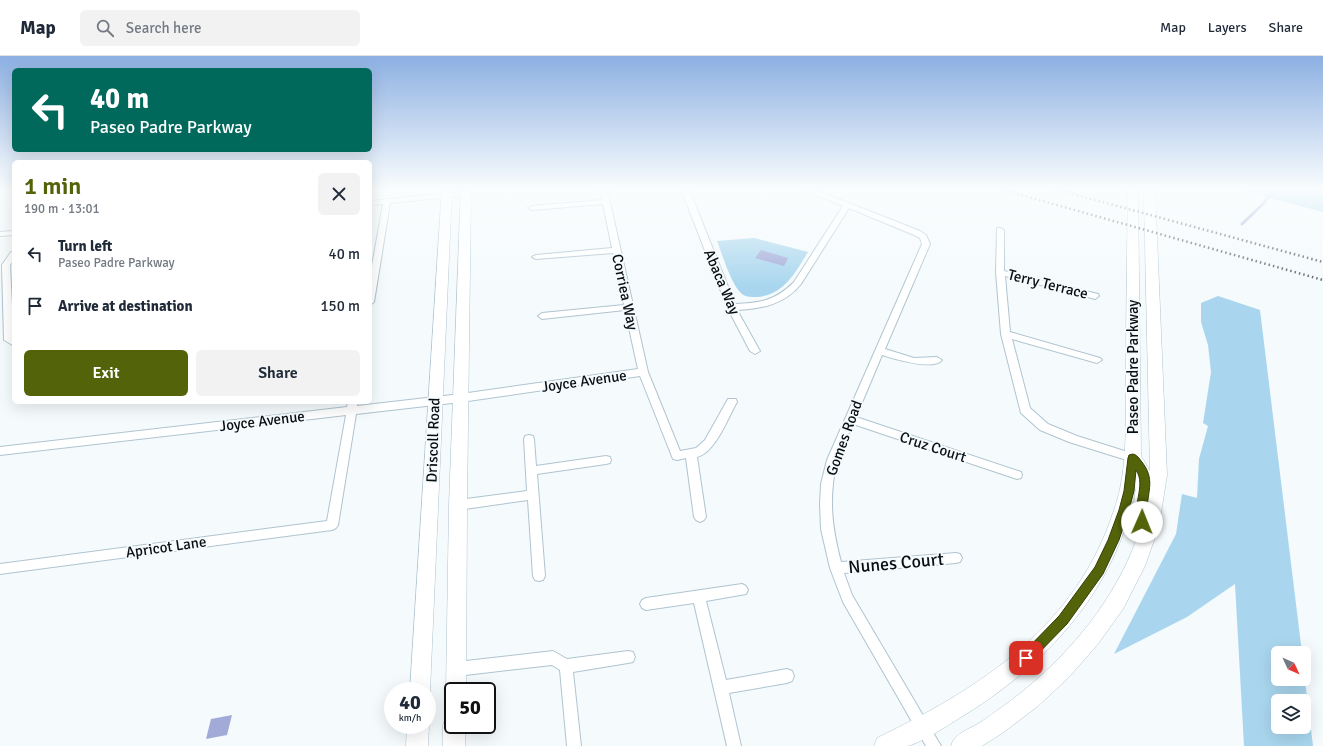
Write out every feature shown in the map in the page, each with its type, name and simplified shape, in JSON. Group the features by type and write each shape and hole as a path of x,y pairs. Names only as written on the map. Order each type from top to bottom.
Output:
{"main road":[{"name":"Driscoll Road","path":"421,682 431,509 434,401 444,221"},
{"name":"Driscoll Road","path":"456,682 458,505 465,221"},
{"name":"Paseo Padre Parkway","path":"886,746 929,737 980,694 1015,668 1046,639 1075,605 1099,571 1114,540 1129,491 1133,458 1132,221"},
{"name":"Paseo Padre Parkway","path":"962,746 995,726 1026,703 1073,659 1094,634 1112,608 1130,577 1143,546 1154,508 1159,467 1150,221"},
{"path":"1133,458 1142,470 1146,479 1142,509 1143,546"},
{"path":"417,746 418,734"},
{"path":"454,734 454,746"}],"street":[{"path":"372,279 374,256 383,221"},
{"name":"Corriea Way","path":"610,221 643,372 677,456 691,454"},
{"name":"Abaca Way","path":"698,221 731,306 755,351"},
{"path":"731,306 757,306 777,301 788,294 797,284 837,221"},
{"name":"Gomes Road","path":"888,221 923,237 926,244 832,460 827,484 827,529 836,568 847,598 929,737"},
{"path":"1000,230 1000,272 1006,334 1025,410 1044,427 1073,439 1133,458"},
{"path":"0,234 12,233"},
{"path":"536,257 616,250"},
{"path":"12,257 6,265 9,340 12,342"},
{"name":"Terry Terrace","path":"1000,272 1095,296"},
{"path":"542,316 629,307"},
{"path":"1006,334 1097,360"},
{"path":"879,351 914,361 936,360"},
{"name":"Joyce Avenue","path":"0,451 352,406 461,398 643,372"},
{"path":"700,517 691,454 699,452 709,443 732,402"},
{"name":"Apricot Lane","path":"0,569 332,525 352,406"},
{"name":"Cruz Court","path":"849,419 1017,475"},
{"path":"529,439 539,576"},
{"path":"532,471 606,460"},
{"path":"458,505 533,495"},
{"name":"Nunes Court","path":"836,568 956,558"},
{"path":"646,604 742,590"},
{"path":"700,596 734,746"},
{"path":"456,669 553,658 566,666 628,657"},
{"path":"566,666 574,746"},
{"path":"721,688 787,676"}],"shaded area":[{"path":"754,238 808,252 788,282 782,287 775,292 766,295 750,297 742,294 733,282 717,241"},
{"path":"761,250 788,258 784,266 755,258"},
{"path":"1218,296 1260,310 1301,646 1271,646 1271,686 1306,686 1307,694 1271,694 1271,734 1311,734 1311,730 1313,746 1244,746 1235,584 1187,617 1114,654 1176,534 1182,494 1197,498 1199,459 1208,426 1203,423 1211,372 1208,345 1201,322 1201,303"},
{"path":"232,715 227,735 206,739 211,719"}],"waterway":[{"path":"1242,224 1245,221"}],"railway":[{"path":"1114,221 1323,280"},
{"path":"1173,221 1323,262"}],"route":[{"path":"1026,658 1046,639 1072,610 1086,591 1105,560 1114,540 1124,510 1129,491 1133,458 1139,464 1146,479 1142,503 1142,522"}]}
